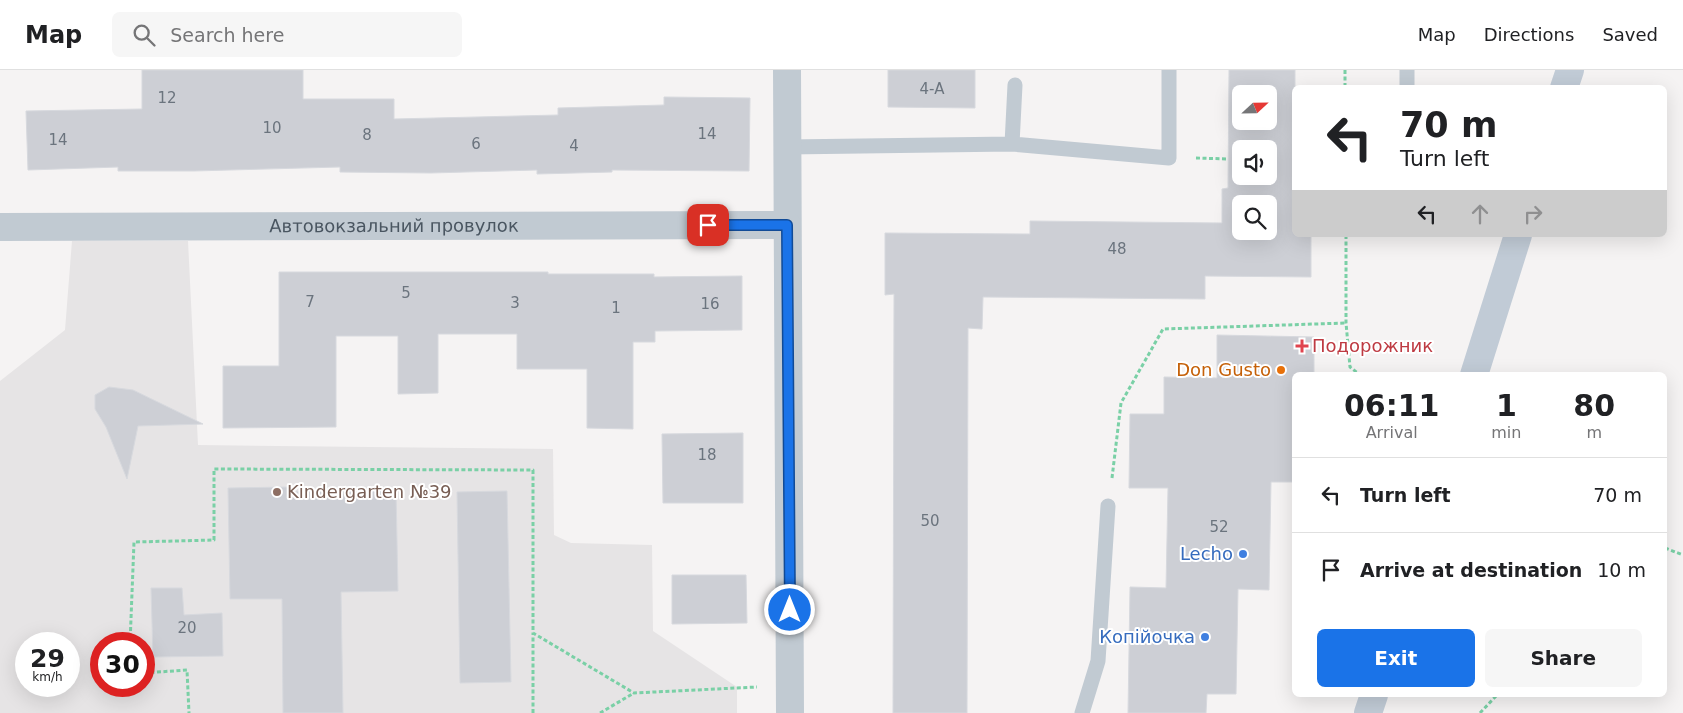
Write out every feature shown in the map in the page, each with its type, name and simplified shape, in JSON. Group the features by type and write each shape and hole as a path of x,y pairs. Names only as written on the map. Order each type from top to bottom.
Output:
{"main road":[{"path":"1565,85 1570,70"},
{"path":"1475,372 1517,237"},
{"path":"1368,713 1373,697"}],"street":[{"path":"787,70 790,700"},
{"name":"Автовокзальний провулок","path":"0,227 787,225"}],"lane":[{"path":"787,147 1012,144 1169,158 1170,70"},
{"path":"1407,85 1408,70"},
{"path":"1012,144 1015,84"},
{"path":"1082,713 1098,662 1108,506"}],"path":[{"path":"1345,70 1346,85"},
{"path":"1346,237 1346,323 1350,367 1356,372"},
{"path":"1108,506 1121,404 1163,328 1346,323"},
{"path":"130,632 134,542 214,540 214,469 533,470 533,713"},
{"path":"1667,549 1683,555"},
{"path":"533,633 634,693"},
{"path":"155,672 187,670 189,713"},
{"path":"600,713 634,693 736,687 790,700"},
{"path":"1480,713 1494,697"}],"shaded area":[{"name":"Kindergarten №39","path":"72,241 188,241 198,445 553,449 554,535 571,543 652,545 653,631 737,687 737,713 0,713 0,381 65,330"}],"building":[{"path":"142,70 303,70 303,99 394,99 394,119 558,115 558,108 664,105 664,97 750,98 749,171 612,170 612,172 537,174 537,170 431,173 340,172 340,167 194,171 118,171 118,167 28,170 26,111 142,109"},
{"path":"888,70 975,70 975,108 888,107"},
{"path":"1229,70 1295,70 1295,85 1292,85 1292,237 1311,237 1311,277 1205,276 1205,299 983,297 982,329 968,328 967,713 893,713 894,294 885,295 885,233 1030,234 1030,221 1222,223 1222,189 1228,188"},
{"path":"279,272 548,272 548,274 654,274 654,277 742,276 742,330 655,331 655,342 633,342 633,429 587,428 587,369 517,369 517,334 438,334 438,393 398,394 398,336 336,336 336,427 223,428 223,366 279,366"},
{"path":"1217,335 1314,337 1314,372 1292,372 1292,482 1271,482 1269,590 1238,589 1236,694 1207,694 1206,713 1128,713 1130,587 1166,588 1168,488 1129,488 1130,414 1164,414 1164,377 1217,378"},
{"path":"109,387 133,390 203,424 138,426 127,479 106,427 95,409 95,395"},
{"path":"743,433 743,503 663,503 662,434"},
{"path":"288,487 288,492 396,490 398,591 341,592 343,713 283,713 282,599 230,599 228,488"},
{"path":"507,491 511,682 460,683 457,492"},
{"path":"672,575 746,575 747,623 672,624"},
{"path":"151,588 182,588 184,615 222,613 223,656 155,657 155,632 152,632"}],"place":[{"name":"Подорожник","path":"1302,346"},
{"name":"Don Gusto","path":"1281,370"},
{"name":"Kindergarten №39","path":"277,492"},
{"name":"Lecho","path":"1243,554"},
{"name":"Копійочка","path":"1205,637"}],"route":[{"path":"708,225 787,225 790,610"}]}
